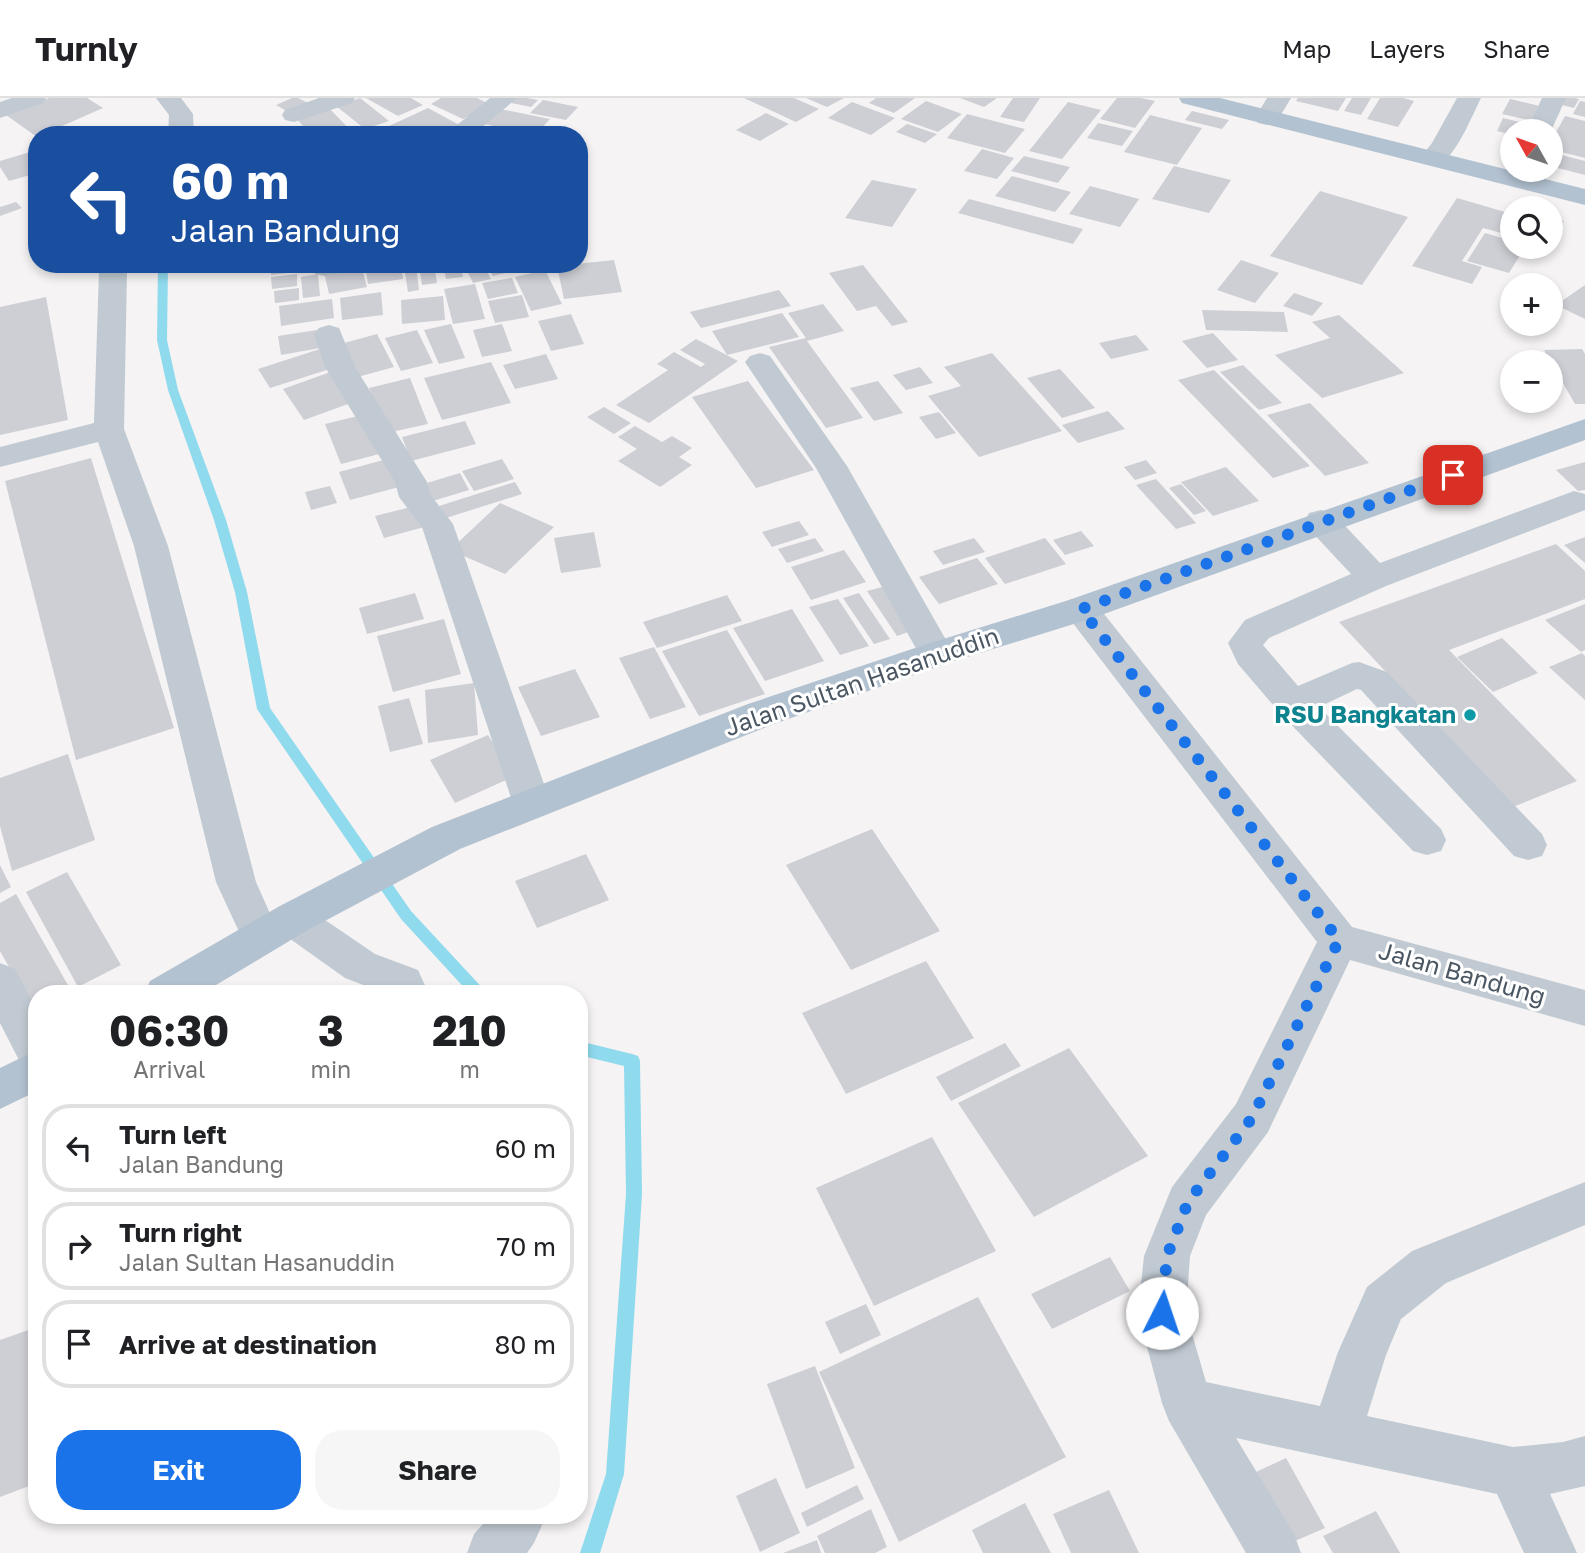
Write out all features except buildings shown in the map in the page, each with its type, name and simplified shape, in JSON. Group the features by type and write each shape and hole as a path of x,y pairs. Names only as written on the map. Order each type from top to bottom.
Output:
{"main road":[{"path":"1191,98 1273,108 1433,159 1500,171"},
{"path":"1540,182 1585,197"},
{"name":"Jalan Sultan Hasanuddin","path":"180,985 286,922 446,838 761,714 936,654 1081,609 1321,521 1585,429"},
{"path":"0,1090 28,1074"}],"street":[{"path":"0,111 34,98"},
{"path":"168,98 181,114 181,126"},
{"path":"294,115 343,98"},
{"path":"469,126 505,98"},
{"path":"1433,159 1469,98"},
{"path":"1544,119 1553,98"},
{"path":"113,273 109,429 151,545 236,882 286,922 360,966 403,982 404,985"},
{"path":"329,334 340,366 411,482 415,498 437,524 532,804"},
{"path":"760,362 831,466 936,654"},
{"path":"0,457 109,429"},
{"path":"1427,841 1293,704 1250,655 1245,643 1256,629 1374,578 1574,502"},
{"path":"1321,521 1374,578"},
{"path":"1081,609 1339,940 1252,1118 1188,1202 1167,1256 1162,1313 1186,1403 1275,1553"},
{"path":"1293,704 1352,676 1359,675 1374,681 1528,845"},
{"name":"Jalan Bandung","path":"1339,940 1585,1008"},
{"path":"0,981 28,1035"},
{"path":"1336,1436 1362,1352 1384,1303 1429,1267 1585,1203"},
{"path":"1186,1403 1513,1472 1563,1467 1585,1461"},
{"path":"1513,1472 1551,1553"},
{"path":"494,1553 516,1524"}],"waterway":[{"path":"163,273 162,340 173,390 220,520 241,592 264,709 406,915 472,985"},
{"path":"588,1050 632,1061 634,1194 615,1474 590,1553"}],"place":[{"name":"RSU Bangkatan","path":"1470,715"}],"route":[{"path":"1162,1313 1167,1256 1188,1202 1252,1118 1339,940 1081,609 1453,475"}]}
